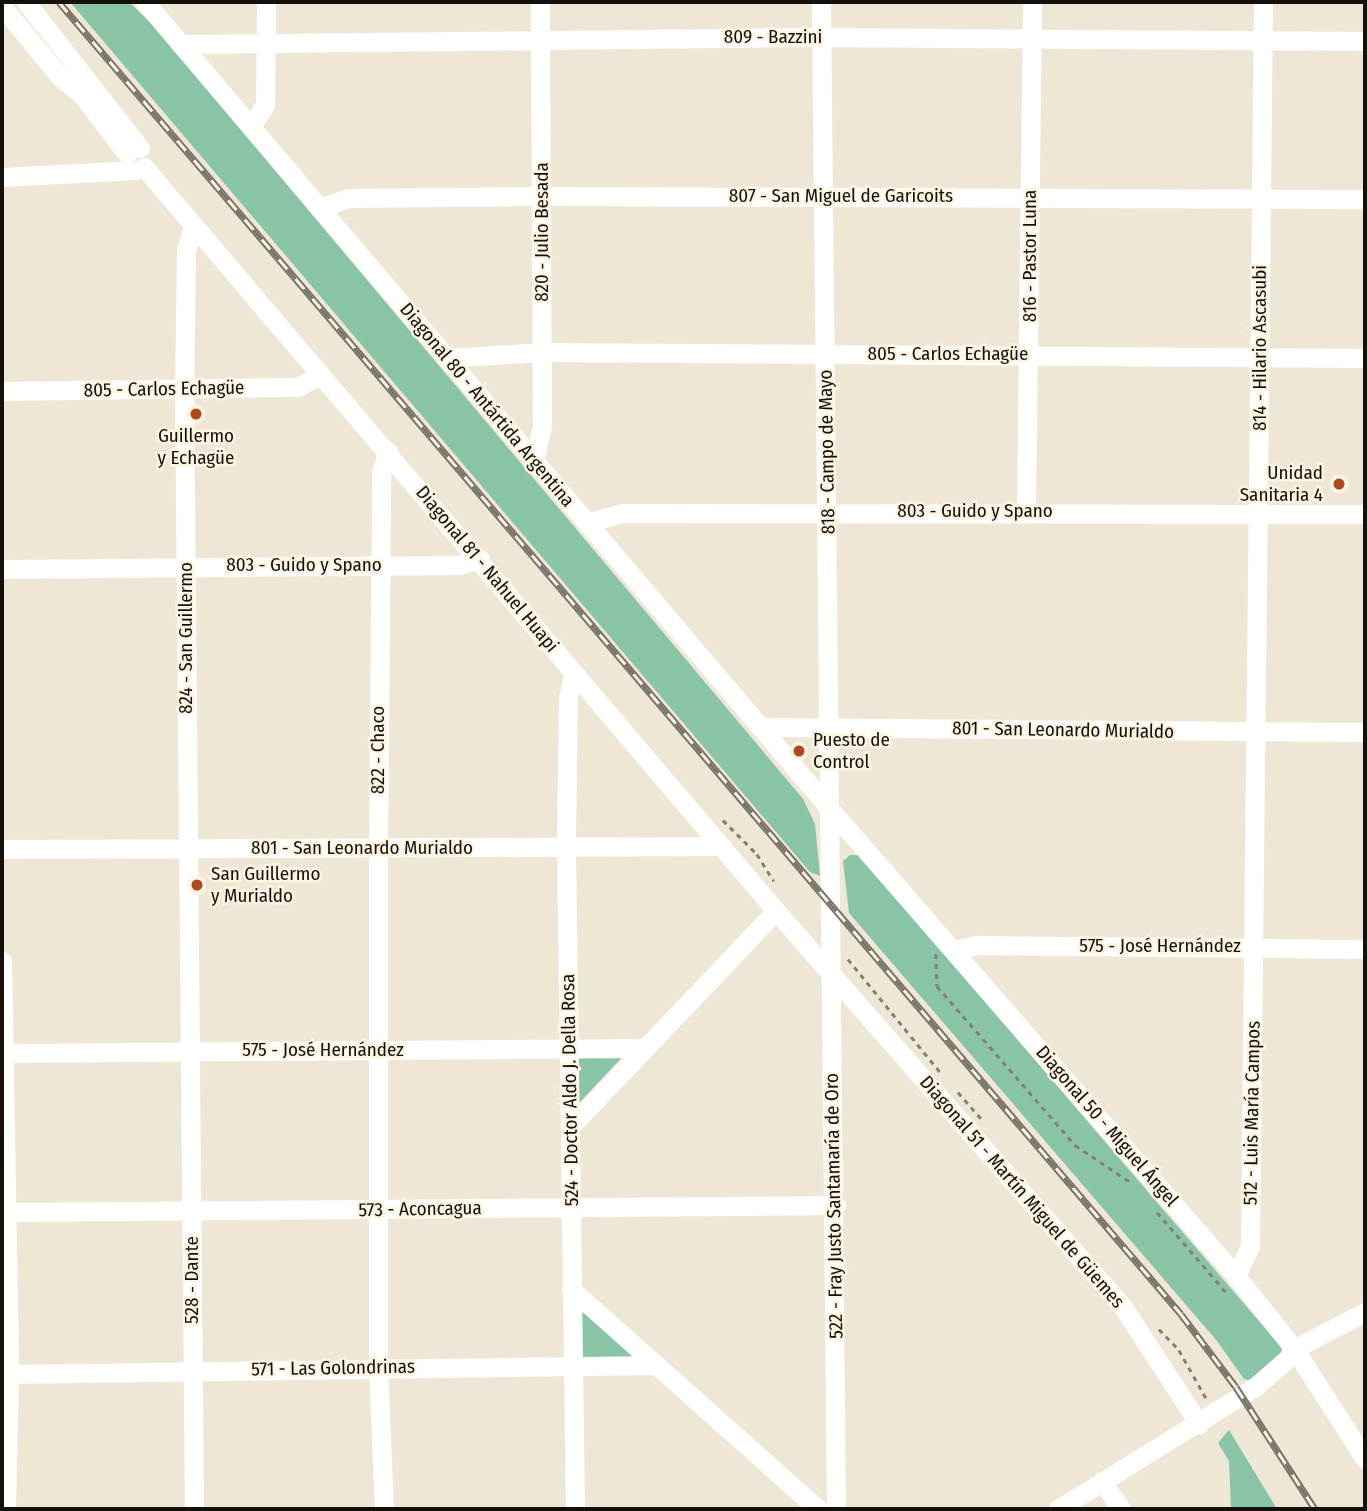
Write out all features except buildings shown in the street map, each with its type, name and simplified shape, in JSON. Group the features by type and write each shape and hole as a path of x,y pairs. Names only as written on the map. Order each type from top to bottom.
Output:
{"street":[{"path":"2,177 108,173 134,159 26,2"},
{"path":"251,127 265,106 266,2"},
{"name":"820 - Julio Besada","path":"534,461 542,425 540,2"},
{"name":"818 - Campo de Mayo","path":"821,2 830,727 828,902"},
{"name":"816 - Pastor Luna","path":"1026,511 1030,354 1032,2"},
{"name":"814 - Hilario Ascasubi","path":"1254,947 1254,732 1262,357 1264,2"},
{"name":"Diagonal 80 - Antártida Argentina","path":"146,3 829,808"},
{"name":"Diagonal 81 - Nahuel Huapi","path":"6,9 388,451 830,972"},
{"name":"809 - Bazzini","path":"180,44 821,37 1365,41"},
{"name":"807 - San Miguel de Garicoits","path":"319,208 348,198 543,196 1365,199"},
{"name":"824 - San Guillermo","path":"190,1051 184,389 186,250 193,226"},
{"name":"805 - Carlos Echagüe","path":"447,358 542,352 1365,358"},
{"name":"805 - Carlos Echagüe","path":"2,391 298,387 321,374"},
{"name":"822 - Chaco","path":"384,1509 378,1367 377,847 381,472 388,451"},
{"name":"803 - Guido y Spano","path":"587,523 622,513 1026,511 1365,514"},
{"name":"803 - Guido y Spano","path":"2,569 459,565 480,559"},
{"name":"524 - Doctor Aldo J. Della Rosa","path":"574,673 568,697 566,847 575,1509"},
{"name":"801 - San Leonardo Murialdo","path":"760,727 1365,732"},
{"name":"Diagonal 50 - Miguel Ángel","path":"829,808 951,956 1236,1276 1295,1350 1365,1459"},
{"name":"801 - San Leonardo Murialdo","path":"2,849 722,846"},
{"name":"522 - Fray Justo Santamaría de Oro","path":"828,902 836,1205 836,1509"},
{"path":"570,1126 776,911"},
{"name":"575 - José Hernández","path":"951,956 977,945 1365,949"},
{"name":"512 - Luis María Campos","path":"1236,1276 1250,1246 1254,947"},
{"path":"2,961 9,1374 6,1509"},
{"name":"Diagonal 51 - Martín Miguel de Güemes","path":"830,972 1123,1307 1199,1424"},
{"name":"575 - José Hernández","path":"4,1054 643,1048"},
{"name":"528 - Dante","path":"190,1051 194,1509"},
{"name":"573 - Aconcagua","path":"5,1212 836,1205"},
{"path":"571,1289 818,1509"},
{"path":"1058,1509 1199,1424 1265,1380 1295,1350 1365,1312"},
{"name":"571 - Las Golondrinas","path":"9,1374 657,1365"},
{"path":"1102,1481 1121,1509"}],"path":[{"path":"722,820 757,855 779,888"},
{"path":"951,956 937,951 937,986 1075,1145 1139,1187 1125,1169"},
{"path":"846,956 944,1079"},
{"path":"948,1087 969,1100 986,1126"},
{"path":"1154,1209 1235,1301"},
{"path":"1154,1325 1179,1350 1212,1408"}],"green space":[{"path":"70,2 129,2 151,23 803,799 815,824 820,876 810,872"},
{"path":"850,855 859,855 1282,1348 1280,1356 1253,1381 1244,1379 1217,1341 849,913 843,861"},
{"path":"626,1053 577,1105 575,1054"},
{"path":"574,1301 639,1360 576,1358"},
{"path":"1229,1430 1277,1509 1231,1509 1229,1461 1218,1443"}],"railway":[{"path":"59,2 1181,1314 1236,1387 1315,1509"}],"place":[{"name":"Guillermo y Echagüe","path":"196,414"},
{"name":"Unidad Sanitaria 4","path":"1339,484"},
{"name":"Puesto de Control","path":"799,751"},
{"name":"San Guillermo y Murialdo","path":"197,885"}]}
